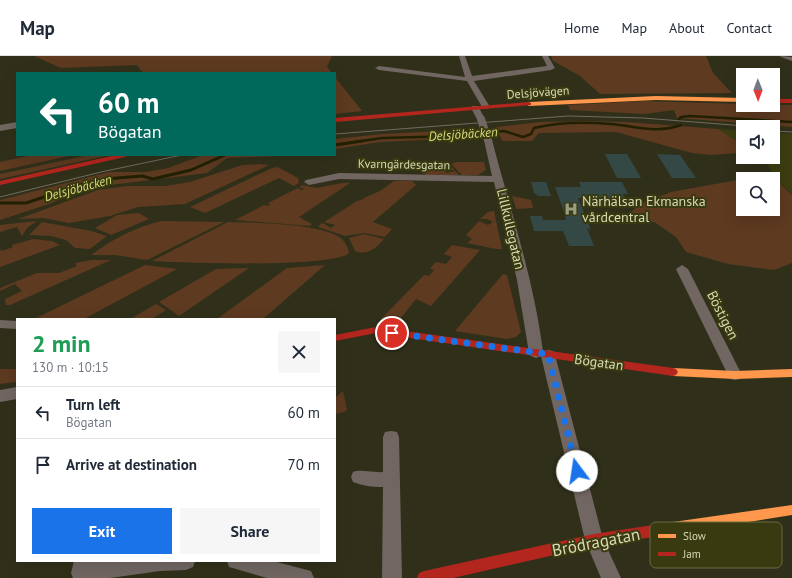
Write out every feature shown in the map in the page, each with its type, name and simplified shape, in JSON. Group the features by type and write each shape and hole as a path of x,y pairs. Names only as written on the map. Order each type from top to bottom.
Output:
{"street":[{"path":"462,56 469,79 486,107"},
{"path":"379,68 457,79 469,79 551,68 551,65 545,56"},
{"path":"783,56 792,59"},
{"name":"Delsjövägen","path":"336,120 562,101 643,98 736,100"},
{"path":"780,101 792,101"},
{"name":"Lillkullegatan","path":"475,108 481,119 499,179 534,334 542,354 594,540 611,578"},
{"path":"0,128 16,125"},
{"path":"0,183 121,156"},
{"name":"Kvarngärdesgatan","path":"309,182 346,176 499,179"},
{"name":"Böstigen","path":"682,269 735,375"},
{"path":"0,324 16,325"},
{"name":"Bögatan","path":"336,338 376,330 679,373 735,375 792,373"},
{"path":"0,396 16,393"},
{"path":"391,437 392,578"},
{"path":"360,477 372,480 391,479"},
{"name":"Brödragatan","path":"713,522 792,510"},
{"name":"Brödragatan","path":"424,578 594,540 650,532"},
{"path":"81,567 160,562"},
{"path":"240,562 304,578"}],"shaded area":[{"path":"34,56 332,56 327,67 331,72 142,72 137,65 61,68"},
{"path":"551,56 706,56 713,73 732,93 600,94 580,76 553,61"},
{"path":"336,78 362,111 336,114"},
{"path":"643,101 736,104 736,112 780,112 780,105 792,105 792,127 780,126 780,120 736,120 736,123 677,118 674,110 645,114 570,110 568,105"},
{"path":"541,122 627,122 718,129 736,141 736,153 711,155 692,153 616,132 539,133 532,141 502,141 496,127"},
{"path":"718,129 736,130 736,141"},
{"path":"461,130 464,138 380,142 336,149 336,139 382,134"},
{"path":"780,133 792,134 792,194 780,183 780,172 771,172 768,164 780,164"},
{"path":"27,156 68,156 0,171 0,162"},
{"path":"84,156 105,156 0,179 0,174"},
{"path":"200,156 276,156 227,158 207,173 102,186 75,193 49,204 0,220 0,200 109,172 146,172 168,168"},
{"path":"457,162 484,162 486,170 478,175 462,175 451,164"},
{"path":"447,164 455,170 445,170 446,173 455,171 459,175 425,175 423,167"},
{"path":"242,165 269,165 185,204 138,207 110,216 69,223 43,218 18,219 98,190 127,186 165,186 190,182"},
{"path":"278,167 298,178 299,183 294,186 279,178 205,213 190,207 272,168"},
{"path":"736,180 736,216 780,216 780,184 792,195 792,263 774,270 728,264 686,252 676,237 654,222 621,221 640,204 671,192"},
{"path":"394,181 412,181 416,185 373,222 392,229 385,237 364,233 345,236 318,227 322,223 331,228 335,225 324,222 357,201 380,191"},
{"path":"350,183 299,217 312,224 310,226 235,220 264,205 270,205 268,203 298,188 301,190 305,189 299,187 302,185 316,188"},
{"path":"512,196 531,200 533,208 516,209"},
{"path":"494,211 502,249 467,243 472,239 466,235 479,221 488,225 493,222 487,219 480,219 488,212"},
{"path":"139,213 149,219 111,235 95,228 117,215"},
{"path":"37,221 27,228 22,236 17,227 0,232 0,225"},
{"path":"162,221 224,222 147,260 115,255 91,255 125,234"},
{"path":"42,222 91,231 107,236 90,249 75,248 66,240 51,236 29,235"},
{"path":"228,222 269,223 301,226 329,232 343,240 349,253 338,258 288,263 192,263 152,261"},
{"path":"364,234 384,239 375,248 368,252 355,251 349,238"},
{"path":"33,239 52,241 60,245 0,267 0,249 2,251 13,247 12,245"},
{"path":"452,245 480,250 431,306 416,299 397,323 380,320 424,275 429,276 434,270 430,268 436,262 446,264 452,257 444,254"},
{"path":"91,260 111,260 10,305 6,305 5,299 22,291 15,284 0,291 0,288 37,273 59,273 77,266 75,263"},
{"path":"145,265 177,269 86,318 36,318"},
{"path":"325,265 264,318 218,318 287,268"},
{"path":"249,268 179,316 159,302 216,269"},
{"path":"503,274 507,275 521,332 516,337 507,339 455,331"},
{"path":"156,304 166,310 154,318 132,318"},
{"path":"0,369 16,369 16,382 0,384"},
{"path":"343,391 347,410 336,414 336,397"}],"building":[{"path":"605,154 627,154 641,178 617,178"},
{"path":"657,154 680,155 696,178 672,178"},
{"path":"531,182 546,182 551,196 539,196 534,193"},
{"path":"579,182 622,182 628,194 623,194 625,199 578,198 591,230 587,228 594,246 569,246 563,231 534,231 530,216 542,216 543,220 566,220 565,216 569,216 564,212 555,187 581,187"}],"waterway":[{"name":"Delsjöbäcken","path":"679,119 681,117 690,116 792,122"},
{"name":"Delsjöbäcken","path":"355,142 382,138 458,136 504,131 523,137 531,134 534,128 572,123 611,124 646,129 672,128 681,125"},
{"name":"Delsjöbäcken","path":"336,145 362,141"},
{"name":"Delsjöbäcken","path":"0,203 26,203 83,184 105,179 142,176 153,179 191,170 223,156"}],"tram line":[{"path":"336,134 568,116 643,118 736,125"},
{"path":"780,131 792,132"},
{"path":"0,197 101,172 177,156"}],"traffic: slow":[{"path":"529,104 656,98 736,100"},
{"path":"673,372 735,375 792,373"},
{"path":"713,522 792,510"}],"traffic: jam":[{"path":"780,101 792,101"},
{"path":"336,120 529,104"},
{"path":"0,183 121,156"},
{"path":"336,338 376,330 673,372"},
{"path":"424,578 594,540 650,531"}],"place":[{"name":"Närhälsan Ekmanska vårdcentral","path":"571,209"}],"route":[{"path":"392,333 548,354 577,471"}]}
